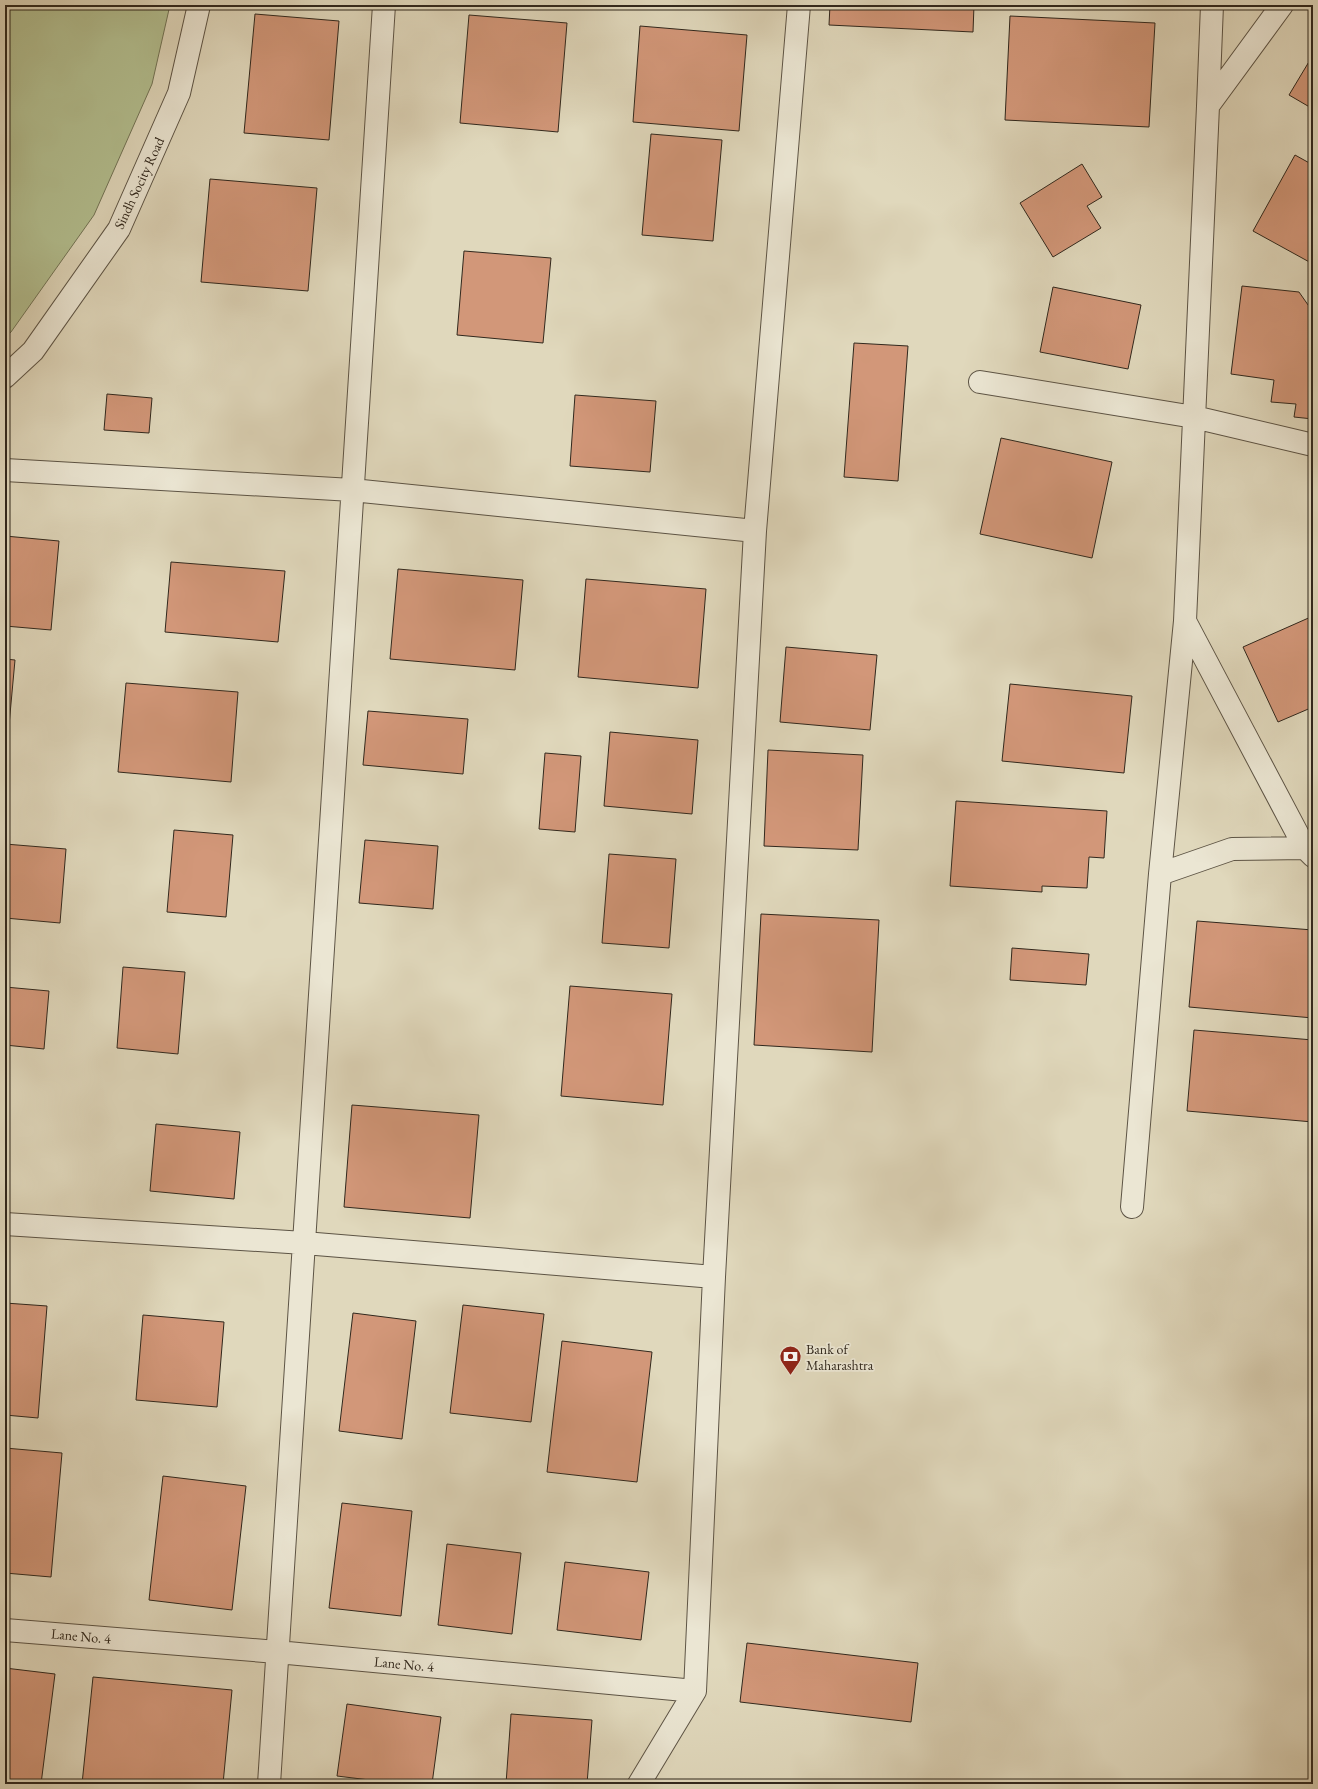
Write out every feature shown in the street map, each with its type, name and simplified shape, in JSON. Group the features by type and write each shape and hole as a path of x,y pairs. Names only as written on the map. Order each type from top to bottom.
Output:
{"lane":[{"name":"Sindh Socity Road","path":"5,377 33,351 119,229 179,93 199,5"},
{"path":"269,1784 384,5"},
{"path":"639,1784 695,1691 714,1277 755,531 799,5"},
{"path":"1132,1207 1160,874 1185,621 1212,5"},
{"path":"1208,106 1282,5"},
{"path":"980,382 1194,417 1313,445"},
{"path":"5,470 352,490 755,531"},
{"path":"1185,621 1309,852"},
{"path":"1160,874 1232,849 1309,852"},
{"path":"5,1224 304,1243 714,1277"},
{"name":"Lane No. 4","path":"5,1630 277,1652 695,1691"}],"green space":[{"path":"5,5 170,5 152,84 94,215 11,332 5,338"}],"building":[{"path":"830,5 974,5 973,32 829,25"},
{"path":"255,14 339,21 329,140 244,133"},
{"path":"469,15 567,23 558,132 460,123"},
{"path":"1010,16 1155,23 1149,127 1005,120"},
{"path":"640,26 747,35 739,131 633,122"},
{"path":"1313,55 1313,109 1289,95"},
{"path":"651,134 722,140 713,241 642,235"},
{"path":"1295,155 1313,165 1313,264 1253,231"},
{"path":"1082,164 1102,197 1087,206 1101,228 1053,257 1020,203"},
{"path":"210,179 317,188 308,291 201,282"},
{"path":"464,251 551,258 543,343 457,335"},
{"path":"1242,286 1299,292 1313,312 1313,419 1294,417 1296,404 1271,402 1274,380 1231,374"},
{"path":"1053,287 1141,305 1128,369 1040,352"},
{"path":"854,343 908,346 898,481 844,477"},
{"path":"107,394 152,398 149,433 104,430"},
{"path":"575,395 656,401 650,472 570,466"},
{"path":"1001,438 1112,462 1092,558 980,534"},
{"path":"5,536 59,541 51,630 5,626"},
{"path":"171,562 285,571 278,642 165,632"},
{"path":"398,569 523,580 515,670 390,659"},
{"path":"586,579 706,589 698,688 578,677"},
{"path":"1313,616 1313,707 1278,722 1243,647"},
{"path":"786,647 877,655 870,730 780,722"},
{"path":"5,659 15,660 7,747 5,747"},
{"path":"126,683 238,692 231,782 118,772"},
{"path":"1010,684 1132,696 1124,773 1002,761"},
{"path":"368,711 468,719 463,774 363,765"},
{"path":"610,732 698,740 692,814 604,806"},
{"path":"768,750 863,755 858,850 764,846"},
{"path":"545,753 581,756 575,832 539,829"},
{"path":"956,801 1107,811 1104,858 1089,857 1087,888 1042,886 1042,892 950,886"},
{"path":"174,830 233,835 226,917 167,912"},
{"path":"365,840 438,846 433,909 359,903"},
{"path":"5,844 66,849 60,923 5,918"},
{"path":"609,854 676,859 669,948 602,943"},
{"path":"761,914 879,920 872,1052 754,1045"},
{"path":"1197,921 1313,930 1313,1018 1189,1007"},
{"path":"1012,948 1089,954 1086,985 1010,980"},
{"path":"123,967 185,972 178,1054 117,1048"},
{"path":"570,986 672,994 663,1105 561,1096"},
{"path":"5,987 49,991 44,1049 5,1045"},
{"path":"1194,1030 1313,1040 1313,1122 1187,1111"},
{"path":"352,1105 479,1115 470,1218 344,1207"},
{"path":"156,1124 240,1132 234,1199 150,1191"},
{"path":"5,1303 47,1306 38,1418 5,1415"},
{"path":"463,1305 544,1314 531,1422 450,1413"},
{"path":"353,1313 416,1321 402,1439 339,1431"},
{"path":"143,1315 224,1322 217,1407 136,1400"},
{"path":"562,1341 652,1352 637,1482 547,1472"},
{"path":"5,1448 62,1453 51,1577 5,1573"},
{"path":"163,1476 246,1486 232,1610 149,1600"},
{"path":"342,1503 412,1511 401,1616 329,1608"},
{"path":"447,1544 521,1553 512,1634 438,1625"},
{"path":"565,1562 649,1572 641,1640 557,1630"},
{"path":"747,1643 918,1663 911,1722 740,1702"},
{"path":"5,1668 55,1674 41,1784 5,1784"},
{"path":"93,1677 232,1690 223,1784 82,1784"},
{"path":"347,1704 441,1717 432,1784 402,1784 337,1776"},
{"path":"511,1714 592,1720 587,1784 506,1784"}],"place":[{"name":"Bank of Maharashtra","path":"790,1376"}]}
